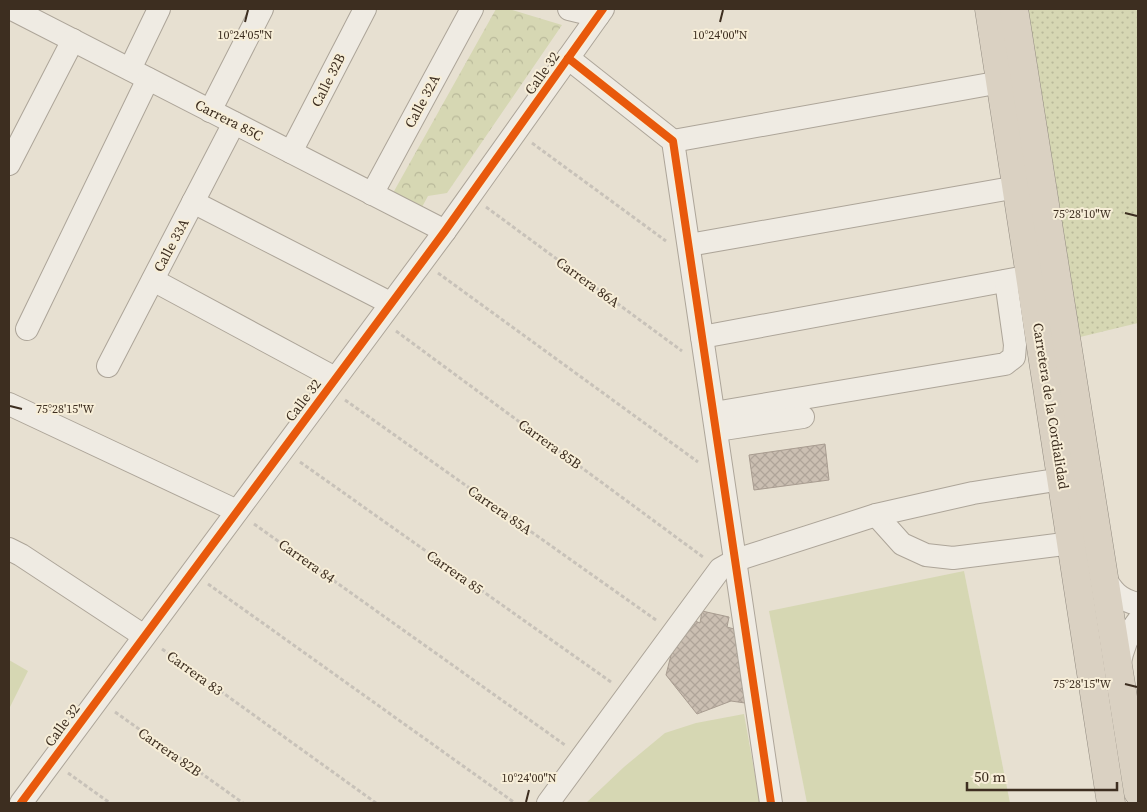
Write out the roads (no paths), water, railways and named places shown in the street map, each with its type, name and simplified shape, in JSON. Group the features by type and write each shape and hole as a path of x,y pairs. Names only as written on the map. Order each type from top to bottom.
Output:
{"highway":[{"name":"Carretera de la Cordialidad","path":"989,9 1017,187 1018,279 1062,479 1111,803"},
{"name":"Carretera de la Cordialidad","path":"1014,9 1138,792"}],"street":[{"name":"Carrera 85C","path":"12,9 52,18 73,40 445,231"},
{"path":"27,329 139,74 159,9"},
{"path":"210,111 262,9"},
{"name":"Calle 32B","path":"290,152 365,9"},
{"name":"Calle 32A","path":"372,194 472,9"},
{"path":"569,9 600,12"},
{"name":"Calle 32","path":"21,803 445,231 600,12"},
{"path":"9,164 73,40"},
{"path":"568,58 673,141 716,421 723,480 728,565 771,803"},
{"path":"673,141 1001,82"},
{"name":"Calle 33A","path":"108,366 234,123"},
{"path":"690,252 1017,187"},
{"path":"193,202 385,310"},
{"path":"702,336 1018,279 1014,357 1005,364 716,421"},
{"path":"153,280 332,383"},
{"path":"9,404 237,511"},
{"path":"716,421 803,417"},
{"path":"548,803 673,632 728,565 876,515 973,493 1062,479"},
{"path":"876,515 902,544 926,555 952,558 1072,543"},
{"path":"9,549 22,555 144,636"},
{"path":"1103,575 1112,590 1127,601 1138,604"},
{"path":"1119,668 1128,636 1138,621"}]}
